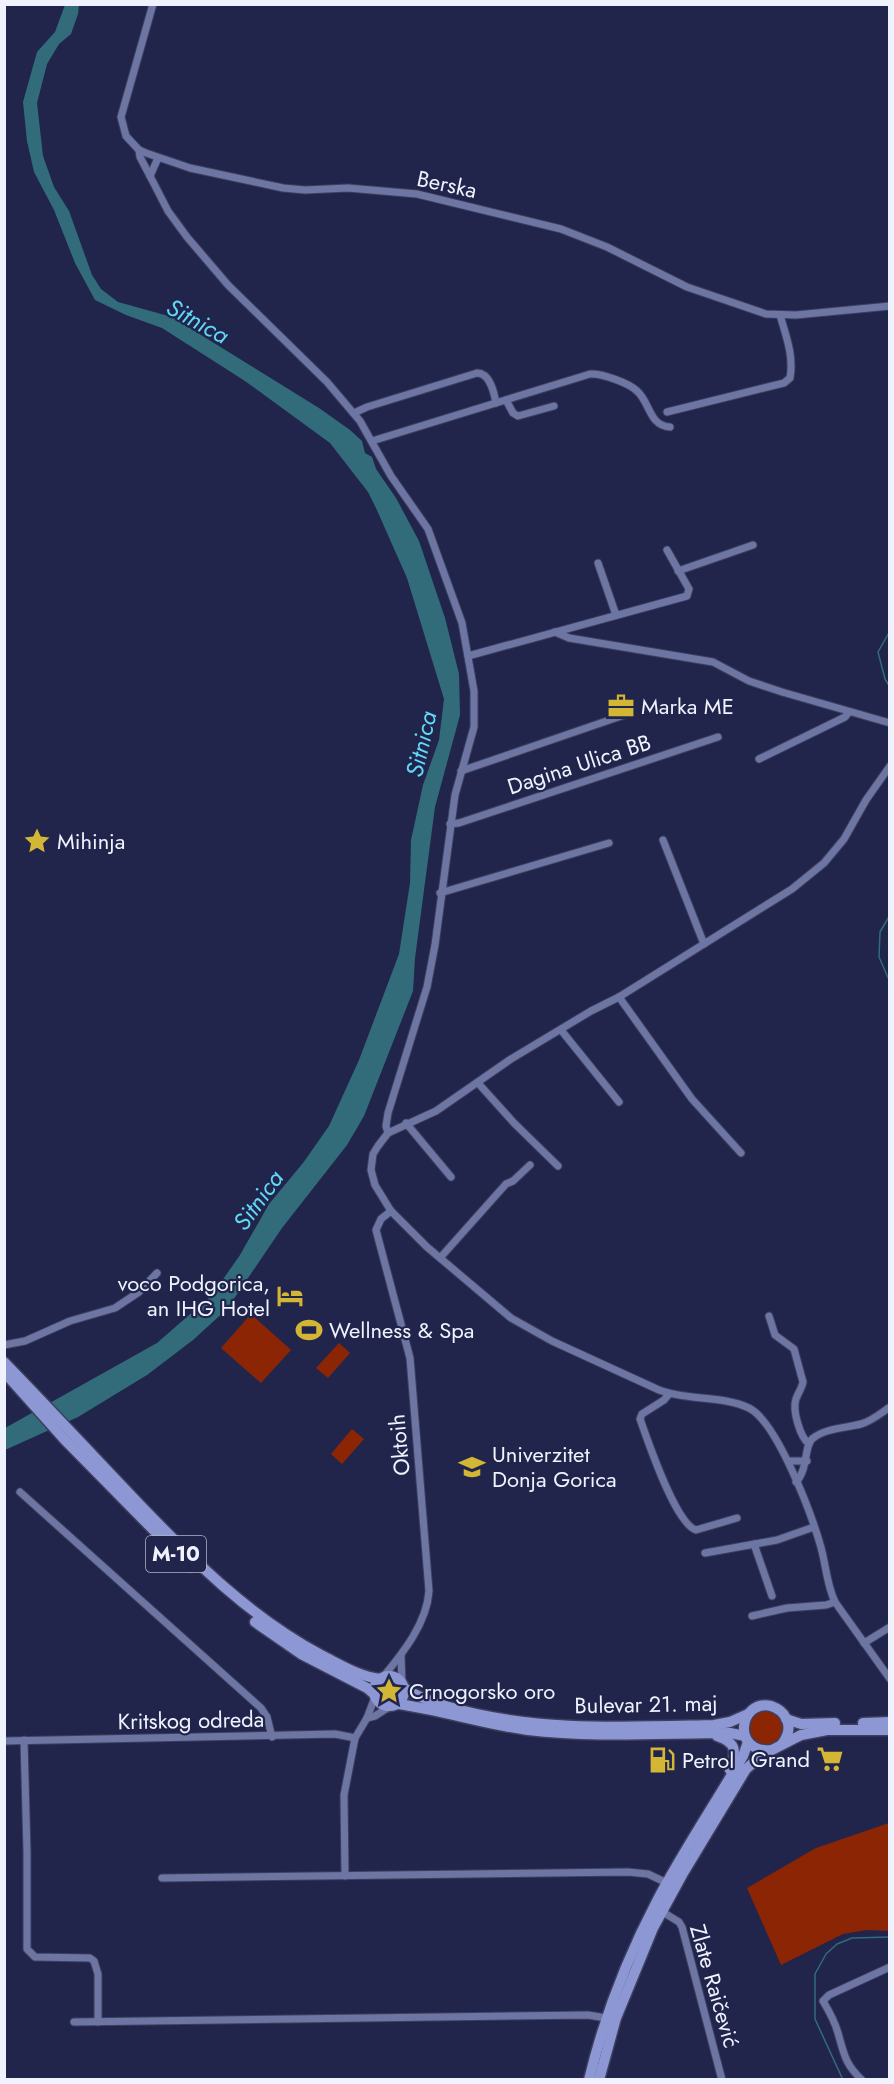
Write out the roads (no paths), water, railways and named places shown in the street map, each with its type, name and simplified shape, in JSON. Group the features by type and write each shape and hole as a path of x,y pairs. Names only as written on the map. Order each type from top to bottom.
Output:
{"main road":[{"name":"M-10","path":"4,1362 36,1401 177,1555 226,1599 301,1654 367,1688 380,1703 393,1705"},
{"name":"M-10","path":"4,1372 36,1401"},
{"name":"M-10","path":"68,1436 186,1554 242,1603 304,1646 362,1676 396,1678 403,1685"},
{"path":"374,1695 375,1685 382,1678"},
{"path":"393,1705 404,1696 403,1685"},
{"name":"Bulevar 21. maj","path":"403,1685 418,1696 461,1710 497,1718 546,1724 714,1725 730,1722 748,1714"},
{"name":"Bulevar 21. maj","path":"393,1705 425,1709 483,1723 538,1731 623,1734 735,1733 747,1739"},
{"name":"M-10","path":"748,1714 758,1707 770,1706 781,1711 786,1719 801,1725 890,1722"},
{"path":"589,2079 606,2018 637,1943 667,1883 743,1756 747,1739 744,1725 748,1714"},
{"path":"776,1747 788,1732 786,1719"},
{"path":"599,2079 616,2018 662,1911 746,1769 756,1759 776,1747 811,1732 890,1730"},
{"path":"711,1733 727,1740 734,1749 734,1758 729,1771 730,1778"},
{"name":"M-10","path":"747,1739 759,1749 776,1747"}],"street":[{"path":"153,4 121,117 122,129 139,150 140,157 168,211 187,237 221,277 327,382 354,413 391,477 417,510 428,529 459,614 468,656 474,691 473,734 461,771 450,824 435,945 427,987 388,1113 386,1126 388,1133"},
{"name":"Berska","path":"139,150 219,175 283,188 305,190 348,188 427,196 561,229 596,242 694,290 766,314 808,314 890,306"},
{"path":"150,176 159,158"},
{"path":"667,412 784,383 790,378 792,369 790,350 780,315"},
{"path":"354,413 477,373 486,376 496,403"},
{"path":"372,441 598,373 636,389 654,419 664,427 670,427"},
{"path":"506,400 513,413 518,416 554,406"},
{"path":"678,571 753,545"},
{"path":"468,656 687,596 689,589 667,550"},
{"path":"598,563 616,615"},
{"path":"555,632 569,638 713,662 748,681 890,723"},
{"path":"759,759 845,717 849,712"},
{"path":"461,771 627,714"},
{"name":"Dagina Ulica BB","path":"450,824 459,823 718,737"},
{"path":"890,766 866,800 844,839 824,863 792,889 620,997 591,1011 511,1059 436,1111 388,1133 374,1154 371,1170 375,1185 391,1212 440,1258 522,1325 598,1363 669,1394 730,1402 752,1410 764,1421 789,1461 814,1527 835,1602 890,1679"},
{"path":"663,840 704,944"},
{"path":"440,893 609,843"},
{"path":"620,997 692,1100 741,1153"},
{"path":"561,1030 619,1102"},
{"path":"478,1083 514,1123 558,1166"},
{"path":"406,1124 451,1177"},
{"path":"440,1258 506,1184 513,1181 530,1165"},
{"name":"Oktoih","path":"382,1678 401,1653 424,1615 429,1586 410,1358 376,1230 381,1219 391,1212"},
{"path":"4,1345 25,1341 70,1322 115,1308 139,1292 157,1273"},
{"path":"769,1316 776,1335 792,1346 797,1359 803,1382 795,1407 800,1431 809,1444"},
{"path":"669,1394 663,1401 642,1413 640,1419 655,1461 677,1509 690,1527 696,1530 737,1518"},
{"path":"796,1482 801,1477 807,1461 809,1444 815,1437 868,1422 890,1407"},
{"path":"789,1461 807,1461"},
{"path":"20,1492 261,1708 267,1717 272,1737"},
{"path":"705,1553 777,1540 814,1527"},
{"path":"754,1544 772,1596"},
{"path":"752,1616 787,1608 826,1605 835,1602"},
{"path":"864,1643 890,1627"},
{"path":"401,1653 400,1667 403,1685"},
{"path":"345,1876 344,1795 355,1738 367,1718 374,1695"},
{"path":"367,1718 393,1705"},
{"name":"Kritskog odreda","path":"4,1741 340,1734 355,1738"},
{"path":"24,1740 27,1949 34,1958 90,1958 94,1961 99,1974 98,2022"},
{"path":"162,1878 628,1872 648,1874 667,1883"},
{"name":"Zlate Raičević","path":"662,1911 680,1922 682,1927 722,2079"},
{"path":"862,2079 850,2067 842,2054 836,2026 823,2001 829,1995 890,1967"},
{"path":"74,2022 588,2015 606,2018"}],"waterway":[{"path":"890,631 878,652 885,679 890,687"},
{"path":"890,915 880,932 879,957 890,982"},
{"path":"843,2080 815,2019 815,1974 826,1954 837,1944 852,1938 890,1937"}],"place":[{"name":"Marka ME","path":"621,706"},
{"name":"Mihinja","path":"37,841"},
{"name":"voco Podgorica, an IHG Hotel","path":"290,1296"},
{"name":"Wellness & Spa","path":"309,1330"},
{"name":"Univerzitet Donja Gorica","path":"472,1467"},
{"name":"Crnogorsko oro","path":"389,1691"},
{"name":"Grand","path":"830,1759"},
{"name":"Petrol","path":"662,1760"}],"water label":[{"name":"Sitnica","path":"198,321"},
{"name":"Sitnica","path":"421,744"},
{"name":"Sitnica","path":"258,1200"}]}
